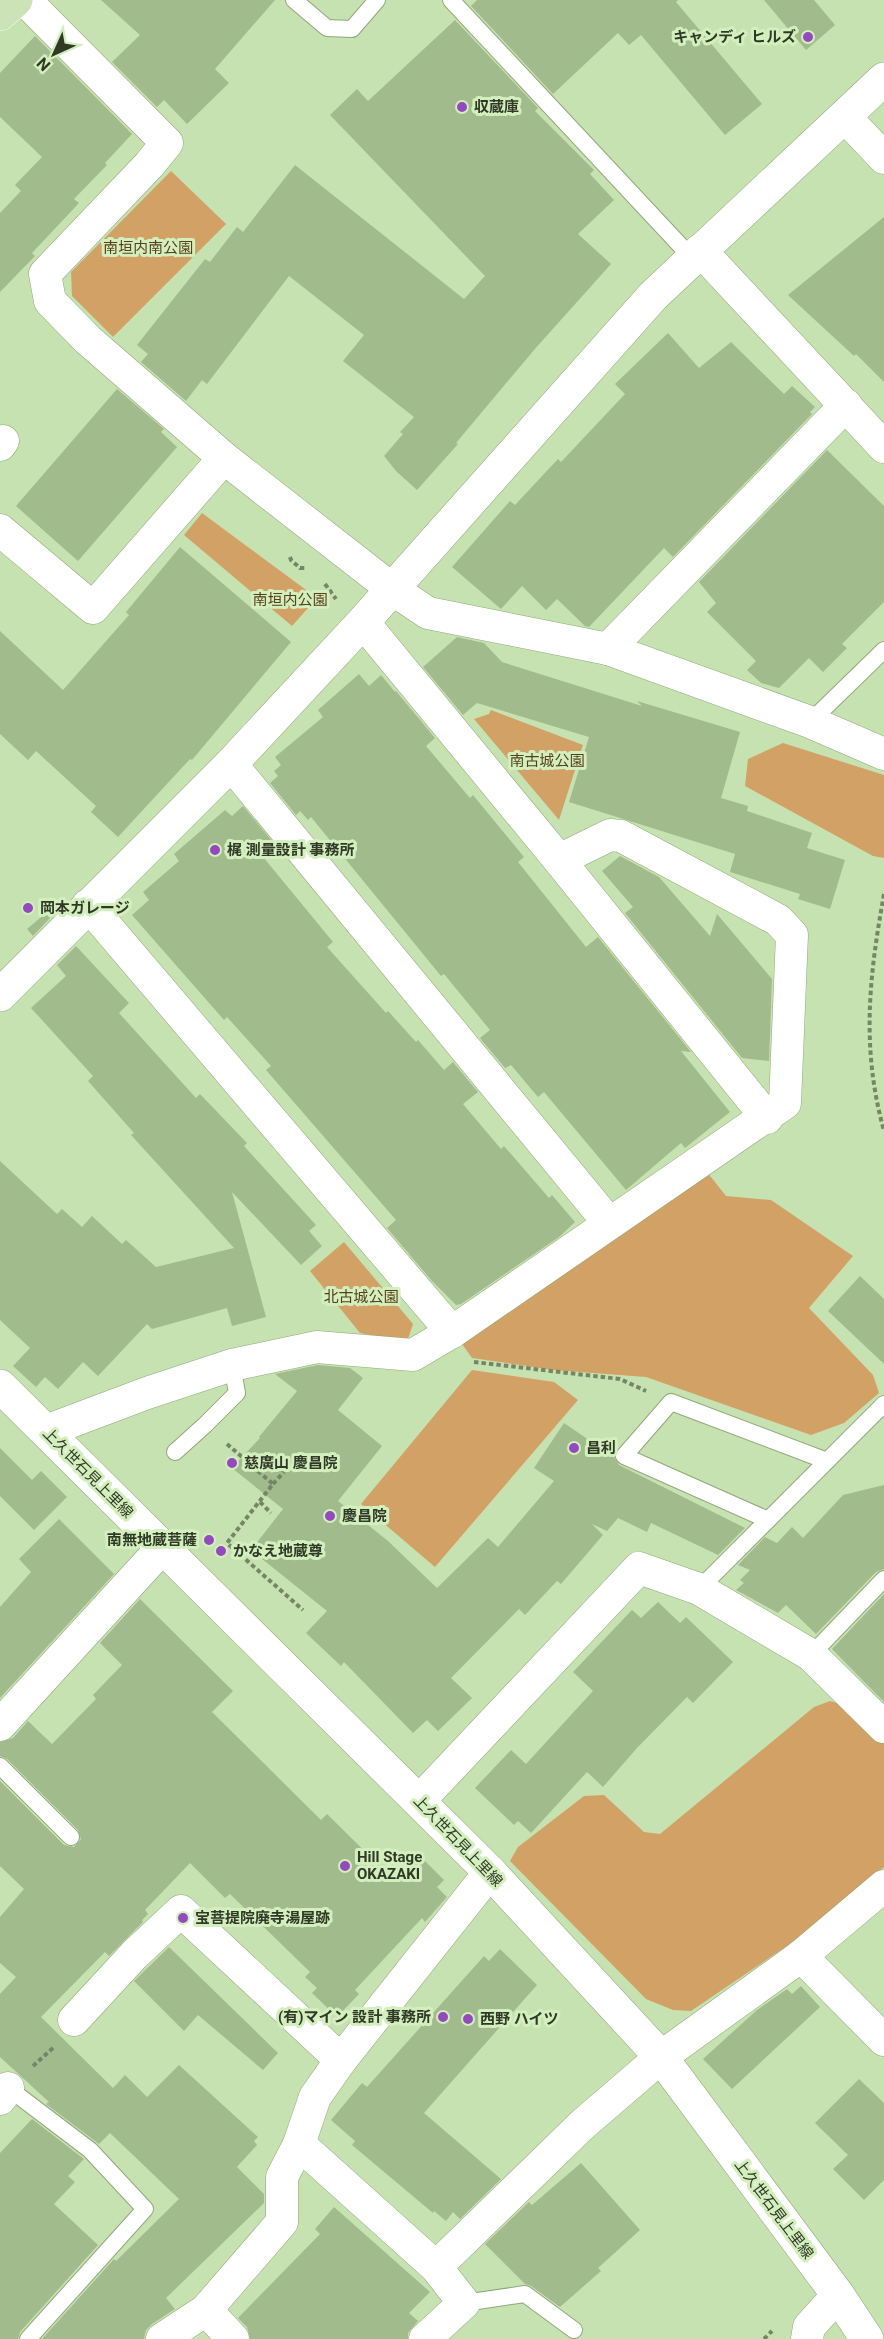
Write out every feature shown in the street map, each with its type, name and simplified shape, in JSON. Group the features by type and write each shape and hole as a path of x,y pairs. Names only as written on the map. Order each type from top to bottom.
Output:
{"main road":[{"path":"0,14 16,0"},
{"path":"0,995 231,764 363,622 652,296 884,79"},
{"name":"上久世石見上里線","path":"0,1386 490,1872 661,2057 838,2295 867,2339"}],"street":[{"path":"25,0 167,143 150,165 45,274 50,301 88,340 224,458 392,589 428,613 608,649 810,722 884,754"},
{"path":"844,117 884,158"},
{"path":"696,254 846,405 884,447"},
{"path":"608,649 846,405"},
{"path":"0,530 93,608 224,458"},
{"path":"363,622 767,1118"},
{"path":"231,764 609,1223"},
{"path":"46,1431 147,1393 232,1365 317,1347 413,1355 452,1332 609,1223 767,1118 785,1103 792,936 778,920 621,836 610,835 559,860"},
{"path":"88,905 452,1332"},
{"path":"0,1725 163,1547"},
{"path":"419,1801 639,1568 699,1589 811,1655 884,1727"},
{"path":"162,2339 206,2310 282,2222 282,2177 299,2144 315,2097 341,2060 490,1872"},
{"path":"436,2267 582,2125 661,2057 801,1956 884,1886"},
{"path":"75,2020 134,1955 181,1911 341,2060"},
{"path":"801,1956 884,2040"},
{"path":"299,2144 436,2267 464,2304 425,2339"},
{"path":"807,2339 809,2327 838,2295"},
{"path":"206,2310 233,2339"}],"lane":[{"path":"294,0 327,28 352,29 377,0"},
{"path":"451,0 696,254"},
{"path":"810,722 884,650"},
{"path":"175,1452 237,1393 232,1365"},
{"path":"768,1520 624,1456 671,1402 827,1461"},
{"path":"699,1589 884,1404"},
{"path":"811,1655 884,1579"},
{"path":"0,1766 71,1837"},
{"path":"3,2089 90,2150 145,2209 28,2339"},
{"path":"464,2304 525,2294 574,2330"}],"path":[{"path":"884,894 874,952 868,1011 874,1096 884,1131"},
{"path":"471,1361 620,1379 671,1402"},
{"path":"238,1453 242,1457"},
{"path":"252,1466 273,1484"},
{"path":"284,1472 227,1543 303,1610"},
{"path":"260,1502 271,1513"}],"green space":[{"name":"南垣内南公園","path":"171,171 226,224 113,337 72,296 71,272"},
{"name":"南垣内公園","path":"202,513 317,598 292,626 184,535"},
{"name":"南古城公園","path":"491,710 583,745 559,820 474,719 489,714"},
{"path":"783,743 884,775 884,858 873,856 745,786 748,759"},
{"path":"707,1172 726,1196 771,1200 853,1256 809,1308 873,1375 879,1393 844,1423 811,1435 646,1377 554,1370 472,1358 460,1341"},
{"name":"北古城公園","path":"344,1242 413,1324 407,1342 360,1333 310,1271"},
{"path":"472,1370 554,1382 578,1400 435,1567 361,1504"},
{"path":"830,1701 848,1706 884,1740 884,1867 797,1939 691,2011 673,2010 646,1999 510,1861 518,1847 584,1796 604,1795 644,1832 660,1834 814,1707"}],"building":[{"path":"101,0 275,0 215,69 229,83 187,124 164,100 157,107 112,62 140,35"},
{"path":"477,0 678,0 676,2 762,104 725,135 641,35 629,45 618,33 553,94 471,6"},
{"name":"キャンディ ヒルズ","path":"764,0 814,0 835,25 806,50"},
{"path":"455,20 538,108 535,111 594,170 590,174 614,200 578,234 611,264 534,350 456,443 458,444 417,490 396,471 384,456 403,434 400,432 414,417 343,361 364,335 289,276 207,384 202,380 186,401 141,362 148,354 137,345 205,259 210,262 237,227 243,232 295,165 464,299 485,276 330,115 357,89 368,101"},
{"path":"35,36 132,134 105,163 107,165 74,199 79,203 32,253 35,256 0,292 0,213 21,191 15,185 42,157 0,117 0,73"},
{"path":"884,217 884,382 856,354 854,356 788,295"},
{"path":"668,333 699,368 731,342 784,394 792,386 815,407 810,412 812,414 673,557 664,548 589,627 585,626 557,599 546,610 522,586 501,609 452,567 510,501 515,505 558,459 561,462 625,394 615,384"},
{"path":"117,389 164,429 161,432 177,447 78,561 16,506"},
{"path":"827,450 884,506 884,602 842,644 847,648 823,672 809,658 779,688 761,683 747,670 756,661 707,612 716,603 699,582"},
{"path":"180,547 291,642 192,760 190,759 118,837 91,812 96,806 36,751 28,760 0,734 0,631 63,690 129,615 126,612"},
{"path":"457,637 484,643 502,662 642,706 637,701 740,732 721,798 748,806 747,811 812,833 807,848 845,860 830,909 798,899 800,894 730,872 735,854 569,802 589,737 477,703 463,715 423,667"},
{"path":"359,674 369,686 381,675 396,691 435,738 426,746 470,798 473,795 524,857 518,862 586,947 598,937 691,1052 681,1051 730,1112 685,1148 681,1143 626,1190 544,1092 538,1097 511,1065 505,1068 480,1038 490,1030 444,974 441,976 311,817 308,820 300,811 296,815 270,783 278,776 274,771 281,765 275,757 323,717 318,710"},
{"path":"243,806 271,840 259,852 333,942 327,947 386,1013 388,1011 416,1042 418,1040 444,1070 453,1062 478,1092 463,1104 501,1149 504,1146 549,1198 552,1195 575,1222 559,1237 461,1304 456,1305 432,1281 387,1228 396,1220 266,1070 271,1066 227,1017 224,1020 132,915 149,900 143,892 179,861 174,854 225,810 232,816"},
{"path":"620,856 659,877 710,936 717,914 772,979 769,1061 742,1058 625,913 633,907 602,871"},
{"path":"46,913 50,918 33,936 27,929"},
{"path":"76,946 129,1003 119,1013 196,1098 200,1094 247,1143 244,1146 316,1225 309,1231 322,1246 301,1265 232,1192 266,1317 232,1326 227,1308 152,1329 147,1324 98,1376 83,1362 58,1389 45,1377 36,1387 13,1366 30,1348 0,1320 0,1161 57,1214 62,1209 82,1227 92,1216 122,1244 126,1240 156,1267 234,1248 131,1135 134,1133 88,1081 93,1076 31,1008 66,976 57,965"},
{"path":"860,1276 884,1299 884,1364 828,1311"},
{"path":"318,1365 350,1368 363,1378 338,1410 382,1446 338,1501 388,1541 437,1588 488,1538 498,1547 554,1481 534,1468 564,1423 614,1457 619,1465 745,1528 718,1555 651,1523 647,1532 618,1518 607,1531 592,1524 603,1535 561,1584 557,1581 525,1615 519,1609 451,1678 472,1698 438,1731 427,1720 413,1733 344,1662 341,1666 306,1633 327,1611 251,1550 283,1509 232,1468 260,1438 297,1391 275,1374"},
{"path":"0,1448 32,1480 41,1471 67,1497 34,1530 0,1496"},
{"path":"884,1485 884,1569 876,1572 816,1634 786,1605 778,1613 736,1590 744,1583 740,1580 750,1570 738,1565 765,1537 777,1543 792,1527 803,1538 843,1495"},
{"path":"59,1519 114,1574 0,1698 0,1607 31,1572 19,1559"},
{"path":"884,1594 884,1702 832,1649"},
{"path":"140,1599 233,1691 212,1712 321,1820 327,1814 395,1881 420,1856 444,1880 437,1887 447,1897 425,1922 422,1918 355,1990 359,1994 337,2017 312,1993 317,1988 305,1977 310,1972 230,1894 225,1898 190,1863 145,1910 148,1914 142,1920 143,1922 109,1956 105,1952 41,2017 113,2088 125,2075 147,2097 179,2065 258,2137 254,2141 257,2145 237,2167 264,2194 264,2203 166,2298 175,2309 152,2324 146,2330 144,2339 42,2339 114,2259 116,2261 179,2199 110,2133 99,2144 46,2104 49,2102 0,2057 0,1994 16,1977 0,1963 0,1917 24,1889 0,1866 0,1781 64,1845 74,1847 81,1839 78,1830 7,1759 0,1756 0,1742 13,1738 28,1721 52,1744 96,1699 93,1695 122,1665 100,1643"},
{"path":"658,1602 680,1623 686,1617 733,1662 693,1703 687,1697 603,1787 587,1772 531,1833 518,1821 514,1825 475,1788 511,1750 526,1764 593,1691 573,1672 632,1610 641,1618"},
{"path":"169,1947 278,2053 263,2070 198,2015 184,2031 134,1981"},
{"path":"500,1949 537,1985 424,2113 501,2179 460,2219 453,2212 446,2221 434,2211 433,2213 352,2145 355,2141 331,2120 362,2083 367,2087 484,1956 489,1961"},
{"path":"801,1986 820,2007 732,2089 703,2059 757,2010 787,1989 792,1994"},
{"path":"859,2079 884,2103 884,2180 864,2200 833,2169 848,2155 815,2123"},
{"path":"32,2119 84,2159 68,2176 75,2182 54,2204 98,2245 20,2332 18,2339 0,2339 0,2153"},
{"path":"581,2163 640,2230 598,2268 601,2271 560,2307 525,2284 485,2244 529,2202 532,2205"},
{"path":"334,2207 430,2292 409,2313 418,2321 408,2333 408,2339 250,2339 247,2327 238,2318 320,2234 315,2229"}],"place":[{"name":"キャンディ ヒルズ","path":"808,37"},
{"name":"収蔵庫","path":"462,107"},
{"name":"梶 測量設計 事務所","path":"215,850"},
{"name":"岡本ガレージ","path":"28,908"},
{"name":"昌利","path":"574,1448"},
{"name":"慈廣山 慶昌院","path":"232,1463"},
{"name":"慶昌院","path":"330,1516"},
{"name":"南無地蔵菩薩","path":"209,1540"},
{"name":"かなえ地蔵尊","path":"221,1551"},
{"name":"Hill Stage OKAZAKI","path":"345,1866"},
{"name":"宝菩提院廃寺湯屋跡","path":"183,1918"},
{"name":"(有)マイン 設計 事務所","path":"443,2017"},
{"name":"西野 ハイツ","path":"468,2019"}]}
